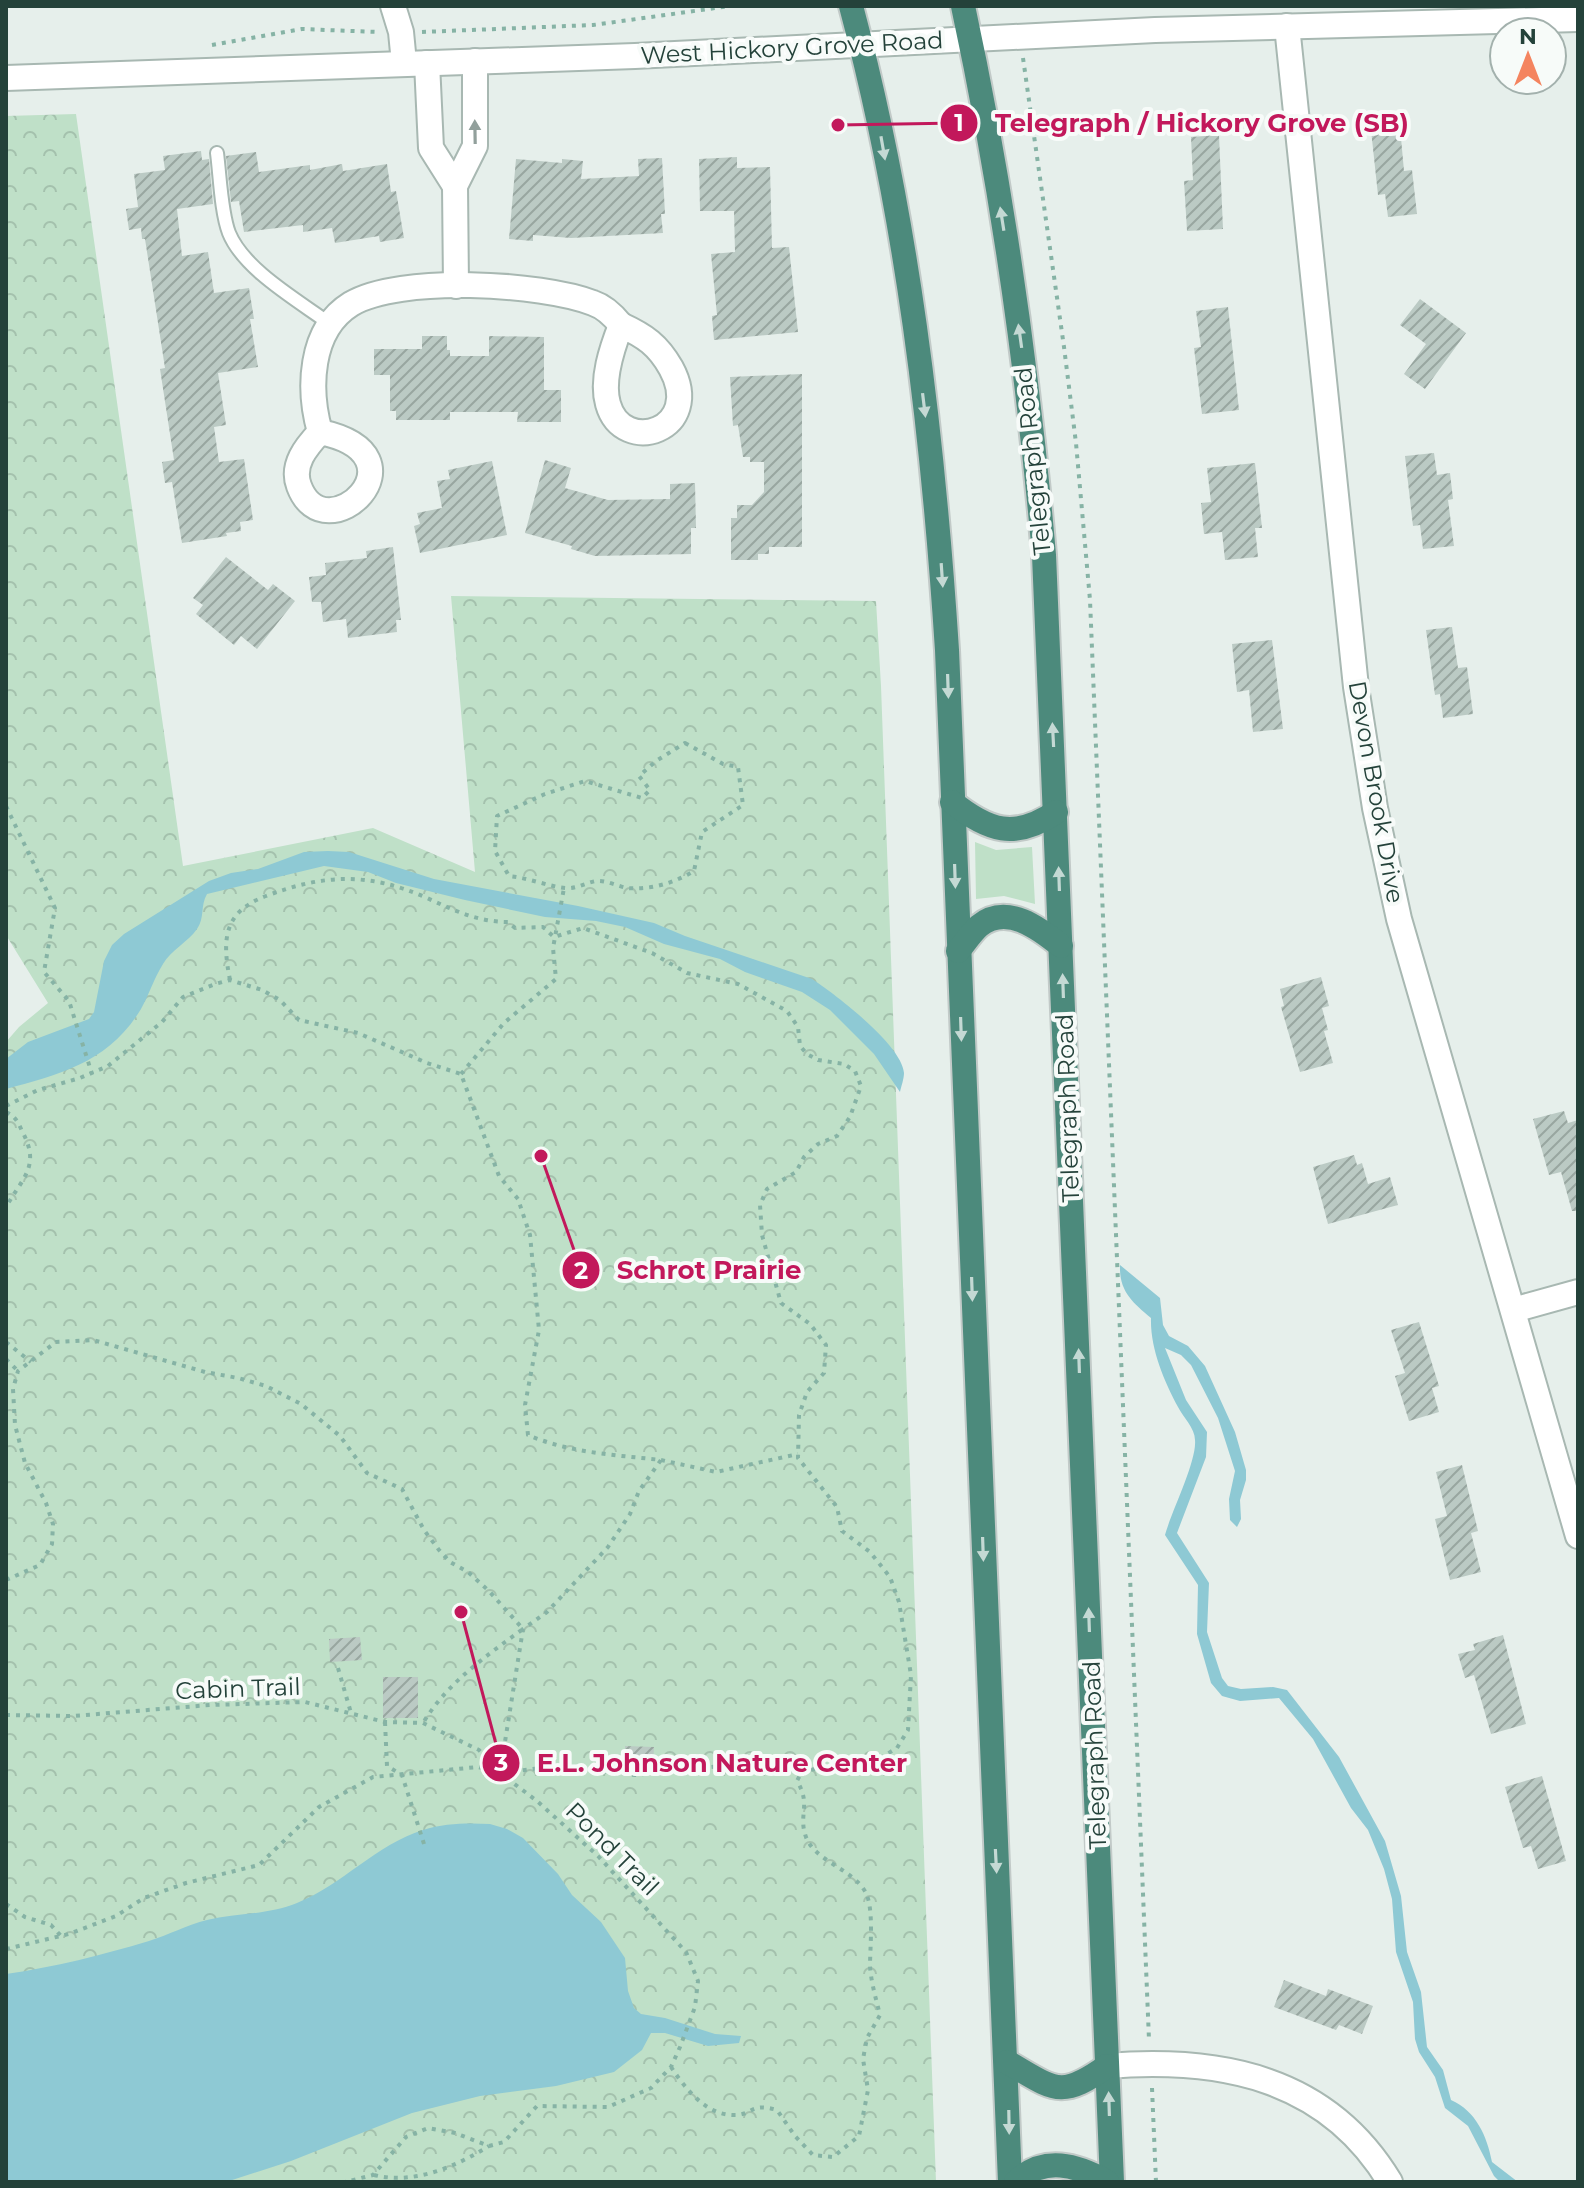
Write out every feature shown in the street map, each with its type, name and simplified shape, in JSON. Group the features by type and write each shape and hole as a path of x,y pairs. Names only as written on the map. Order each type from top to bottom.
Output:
{"highway":[{"path":"851,6 878,119 905,268 925,409 943,595 992,1783 1013,2182 1047,2165 1064,2164 1110,2182"},
{"name":"Telegraph Road","path":"963,6 1001,214 1027,391 1044,555 1110,2182"},
{"path":"952,802 985,825 1003,829 1022,829 1041,823 1056,812"},
{"path":"958,951 980,925 995,919 1010,918 1036,926 1061,946"},
{"path":"1007,2062 1054,2087 1082,2084 1107,2066"}],"street":[{"path":"393,6 416,63 431,148 455,186"},
{"name":"West Hickory Grove Road","path":"6,78 861,45 1287,26 1464,14 1578,19"},
{"name":"Devon Brook Drive","path":"1287,26 1356,687 1375,808 1399,919 1578,1536"},
{"path":"456,286 455,186 475,146 475,61"},
{"path":"320,432 314,411 313,386 317,356 330,324 351,305 366,297 420,287 506,287 559,293 594,303 610,312 621,325"},
{"path":"1513,1310 1578,1292"},
{"path":"1107,2066 1187,2063 1264,2079 1303,2097 1336,2119 1381,2167 1390,2182"}],"lane":[{"path":"217,153 228,230 237,249 271,280 330,324"}],"path":[{"path":"425,32 593,25 730,6"},
{"path":"200,46 302,29 374,32"},
{"path":"1028,85 1076,443 1090,600 1149,2037"},
{"path":"685,743 723,764 738,767 743,805 702,832 694,871 678,881 649,888 627,888 597,881 576,888 564,888 530,878 509,876 495,851 497,816 545,794 585,781 642,798 650,790 639,776 685,743"},
{"path":"6,806 55,908 45,974 62,991 73,1013 92,1074"},
{"path":"230,980 225,954 227,930 236,915 255,900 300,883 332,878 379,883 410,891 454,912 490,922 508,922 515,928 543,927 554,937"},
{"path":"461,1074 504,1023 556,979 554,937 564,888"},
{"path":"6,1949 61,1937 116,1916 144,1898 186,1883 259,1865 319,1807 373,1777 478,1767 500,1773 556,1766 635,1775 731,1765 802,1771 877,1760 897,1748 908,1730 911,1675 907,1637 890,1577 870,1552 842,1531 837,1507 798,1458 799,1415 807,1392 824,1373 826,1345 810,1324 781,1303 762,1235 760,1205 767,1189 796,1172 804,1157 818,1144 837,1136 850,1117 861,1086 855,1071 844,1064 818,1060 807,1054 800,1046 798,1027 787,1011 738,984 687,973 652,953 583,928 554,937"},
{"path":"6,1207 31,1167 29,1144 14,1115 6,1109 38,1090 108,1066 162,1022 183,997 230,980 262,990 280,1000 299,1020 358,1033 461,1074"},
{"path":"461,1074 499,1176 518,1199 530,1235 539,1330 525,1405 528,1435 551,1445 661,1460 716,1472 798,1454"},
{"path":"6,1580 40,1565 52,1544 53,1524 25,1463 15,1425 13,1389 18,1371 56,1342 93,1340 266,1386 301,1404 340,1436 367,1473 402,1489 424,1530 439,1550 489,1591 523,1629"},
{"path":"6,1342 31,1362"},
{"path":"6,1359 18,1371"},
{"path":"423,1723 435,1704 481,1659 547,1612 608,1547 630,1514 639,1491 661,1460"},
{"path":"500,1773 523,1629"},
{"path":"338,1668 351,1713"},
{"name":"Cabin Trail","path":"6,1715 73,1716 210,1705 305,1702 385,1722 423,1723 479,1750 500,1773"},
{"path":"385,1722 387,1766 402,1775 424,1844"},
{"path":"671,2067 684,2086 707,2107 721,2113 739,2115 754,2107 777,2110 813,2155 833,2157 859,2136 868,2090 863,2059 867,2038 880,2015 870,1969 872,1937 866,1894 852,1878 813,1848 804,1833 806,1802 797,1781 802,1771"},
{"name":"Pond Trail","path":"373,2175 386,2178 417,2177 464,2162 489,2146 504,2142 537,2106 608,2107 651,2088 671,2067 690,2022 698,1981 686,1952 598,1856 537,1801 500,1773"},
{"path":"6,1904 25,1917 51,1925 61,1937"},
{"path":"1152,2094 1156,2182"},
{"path":"345,2182 373,2175 406,2137 428,2128 455,2133 489,2146"}],"green space":[{"path":"76,114 183,866 373,828 475,872 451,596 876,601 936,2182 6,2182 6,1042 48,1003 6,935 6,116"},
{"path":"975,842 996,850 1032,847 1035,904 1004,896 976,899"}],"water":[{"path":"304,852 349,852 434,879 654,923 812,979 866,1021 892,1049 904,1073 900,1092 874,1054 830,1010 802,992 745,972 720,959 664,944 625,927 545,917 396,883 368,872 324,866 207,894 197,929 166,959 141,1009 114,1042 99,1054 64,1071 6,1089 6,1059 28,1042 89,1019 94,1012 104,961 112,945 124,934 209,881 231,873 258,869"},
{"path":"1120,1265 1160,1298 1163,1325 1169,1336 1188,1346 1205,1366 1235,1432 1246,1470 1240,1500 1241,1519 1237,1527 1230,1520 1229,1499 1235,1471 1218,1418 1191,1365 1181,1355 1165,1348 1186,1400 1207,1432 1206,1457 1177,1533 1209,1583 1207,1632 1222,1678 1228,1686 1241,1689 1273,1687 1287,1690 1339,1757 1385,1841 1401,1896 1407,1952 1421,1992 1427,2047 1443,2070 1451,2100 1467,2111 1479,2125 1492,2162 1518,2182 1500,2182 1494,2176 1468,2126 1445,2108 1435,2077 1419,2052 1415,2039 1413,2002 1396,1952 1392,1899 1384,1869 1368,1830 1351,1808 1313,1739 1279,1698 1240,1701 1222,1696 1211,1683 1197,1634 1198,1585 1165,1535 1192,1460 1194,1436 1163,1375 1155,1352 1151,1318 1124,1289"},
{"path":"490,1824 523,1838 558,1874 572,1895 601,1922 625,1958 628,1991 634,2008 641,2014 665,2018 715,2034 741,2036 739,2043 708,2046 665,2033 651,2033 642,2050 614,2072 556,2086 480,2096 412,2113 291,2161 226,2182 6,2182 6,1974 114,1951 207,1920 286,1907 329,1886 406,1836 440,1826"}],"building":[{"path":"1400,127 1404,171 1412,170 1417,214 1388,217 1385,194 1378,195 1371,130"},
{"path":"1219,135 1223,229 1187,231 1184,181 1193,180 1191,137"},
{"path":"201,151 202,160 209,159 213,204 177,209 182,256 208,252 214,293 249,288 254,319 250,319 258,367 218,373 226,425 214,427 219,462 244,459 253,520 240,522 241,531 226,533 227,536 182,543 172,482 165,483 162,462 174,460 160,369 165,368 145,239 142,239 141,228 129,230 126,209 138,207 134,174 165,170 163,156"},
{"path":"256,152 259,172 310,165 310,170 342,164 343,171 387,164 391,192 396,191 404,238 380,242 379,236 335,243 332,228 303,232 303,225 244,232 239,201 231,202 226,156"},
{"path":"737,157 737,168 770,167 772,248 789,247 798,332 714,340 712,316 717,315 711,254 735,252 734,211 700,211 699,159"},
{"path":"662,158 663,233 571,238 533,235 533,241 509,239 516,159 562,163 562,159 583,161 581,179 639,176 638,159"},
{"path":"1420,299 1466,333 1425,389 1404,374 1426,344 1400,325"},
{"path":"1228,307 1239,410 1202,414 1194,348 1201,347 1196,311"},
{"path":"422,336 447,336 450,356 489,356 489,336 544,337 544,390 561,390 561,422 517,422 518,412 450,412 450,420 396,420 396,411 390,411 390,375 374,375 374,349 422,349"},
{"path":"802,374 802,547 769,547 769,554 758,554 758,560 731,560 731,518 737,518 737,505 752,505 764,492 764,462 750,462 750,457 743,457 738,425 733,426 730,377"},
{"path":"1434,453 1437,475 1450,473 1453,499 1448,500 1454,546 1423,549 1420,525 1413,526 1405,456"},
{"path":"545,460 571,468 565,488 608,500 670,499 670,484 695,483 696,528 691,528 691,554 595,556 525,533"},
{"path":"492,461 507,535 420,553 414,526 420,524 417,513 442,508 437,481 450,479 448,470"},
{"path":"1255,463 1262,528 1255,528 1258,557 1225,560 1222,532 1204,534 1201,503 1211,502 1207,468"},
{"path":"393,547 401,620 396,620 397,632 348,638 346,619 323,622 321,602 312,602 309,577 326,575 325,563 367,558 366,551"},
{"path":"226,557 268,590 273,584 295,601 257,649 241,636 234,645 196,614 203,605 193,598"},
{"path":"1452,627 1458,668 1467,667 1473,714 1443,718 1440,694 1435,695 1426,630"},
{"path":"1272,640 1283,729 1253,732 1249,690 1237,692 1232,644"},
{"path":"1321,977 1329,1006 1322,1008 1328,1030 1324,1031 1333,1063 1300,1072 1281,1007 1284,1006 1280,989"},
{"path":"1564,1111 1568,1123 1578,1120 1578,1211 1572,1211 1561,1172 1549,1175 1533,1119"},
{"path":"1354,1155 1357,1165 1362,1163 1368,1184 1390,1177 1398,1205 1328,1224 1313,1167"},
{"path":"1419,1322 1439,1386 1432,1388 1439,1412 1409,1421 1395,1376 1405,1373 1391,1330"},
{"path":"1462,1465 1478,1531 1471,1533 1481,1572 1450,1580 1435,1519 1447,1516 1436,1472"},
{"path":"1503,1635 1526,1724 1491,1734 1474,1675 1465,1678 1458,1654 1475,1650 1473,1644"},
{"path":"360,1637 362,1660 330,1662 329,1639"},
{"path":"383,1677 418,1677 418,1718 383,1718"},
{"path":"625,1746 654,1747 653,1766 625,1766"},
{"path":"1542,1776 1566,1861 1538,1869 1531,1846 1523,1848 1505,1787"},
{"path":"1284,1980 1326,1996 1328,1989 1373,2006 1362,2034 1339,2025 1336,2030 1274,2007"}],"place":[{"name":"Telegraph / Hickory Grove (SB)","path":"838,125"},
{"name":"Schrot Prairie","path":"541,1156"},
{"name":"E.L. Johnson Nature Center","path":"461,1612"}]}
